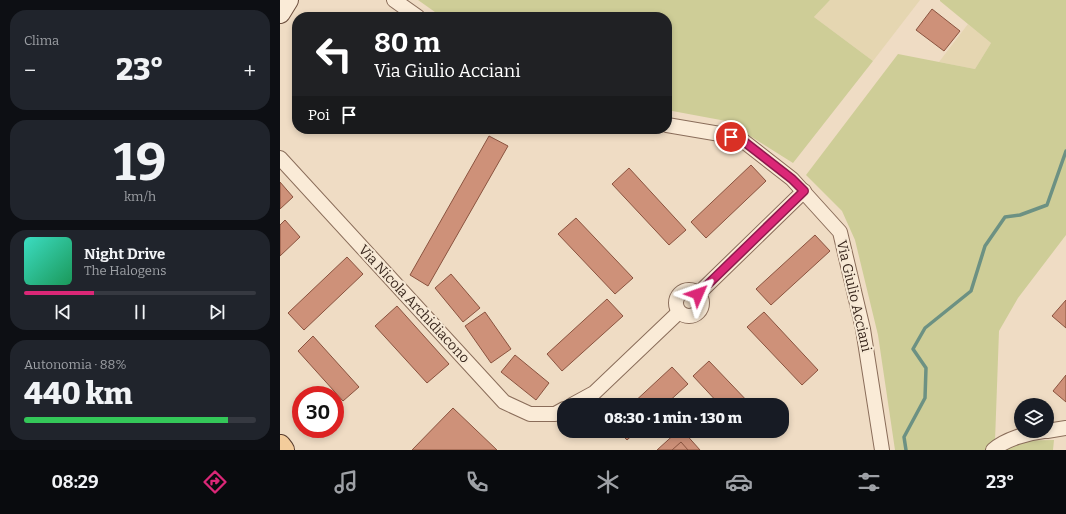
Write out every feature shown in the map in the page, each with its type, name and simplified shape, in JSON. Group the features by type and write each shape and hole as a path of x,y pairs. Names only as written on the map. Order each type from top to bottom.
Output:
{"main road":[{"path":"280,446 283,450"}],"street":[{"path":"280,13 288,0"},
{"path":"394,0 411,12"},
{"name":"Via Giulio Acciani","path":"672,125 720,134 742,140 792,179 840,232 864,329 882,450"},
{"name":"Via Nicola Archidiacono","path":"280,158 504,402 530,414 557,413"},
{"path":"585,398 594,393 679,312 676,306 676,301 679,294 684,291 691,290 698,294 804,191"},
{"path":"1054,430 1066,428"},
{"path":"993,450 999,444 1015,438"}],"shaded area":[{"path":"418,0 830,0 814,17 873,61 793,163 726,121 672,111 672,12 435,12"},
{"path":"830,0 920,0 873,61 814,17"},
{"path":"940,0 1066,0 1066,235 1018,298 999,331 995,441 1054,440 1053,450 895,450 878,335 855,240 842,211 806,175 898,54 975,69 991,43"},
{"path":"968,24 991,43 975,69 939,62"}],"building":[{"path":"932,9 960,31 944,51 916,30"},
{"path":"489,136 508,146 428,286 410,275"},
{"path":"751,165 766,181 706,238 691,222"},
{"path":"629,168 686,230 669,245 612,184"},
{"path":"280,182 293,197 280,209"},
{"path":"576,218 633,278 615,294 558,234"},
{"path":"285,220 300,237 280,256 280,225"},
{"path":"815,235 830,251 771,305 756,289"},
{"path":"347,257 363,274 304,330 288,313"},
{"path":"451,274 480,308 463,322 435,288"},
{"path":"607,299 623,316 562,371 547,354"},
{"path":"1066,300 1066,328 1052,316"},
{"path":"397,306 449,364 427,383 375,326"},
{"path":"485,312 511,349 491,363 465,326"},
{"path":"764,312 818,370 802,385 747,327"},
{"path":"313,336 359,387 344,400 344,386 330,386 298,351"},
{"path":"515,355 549,383 536,400 501,372"},
{"path":"709,361 744,398 713,398 693,376"},
{"path":"672,367 688,384 673,398 639,398"},
{"path":"1066,375 1066,402 1053,391"},
{"path":"453,408 497,450 412,450"},
{"path":"670,438 689,438 700,450 657,450"},
{"path":"681,442 688,450 672,450"}],"waterway":[{"path":"906,450 904,437 925,398 926,368 913,349 925,328 971,291 985,246 1005,217 1020,215 1047,205 1066,151"}],"route":[{"path":"698,294 804,191 792,179 742,140 731,137"}]}
